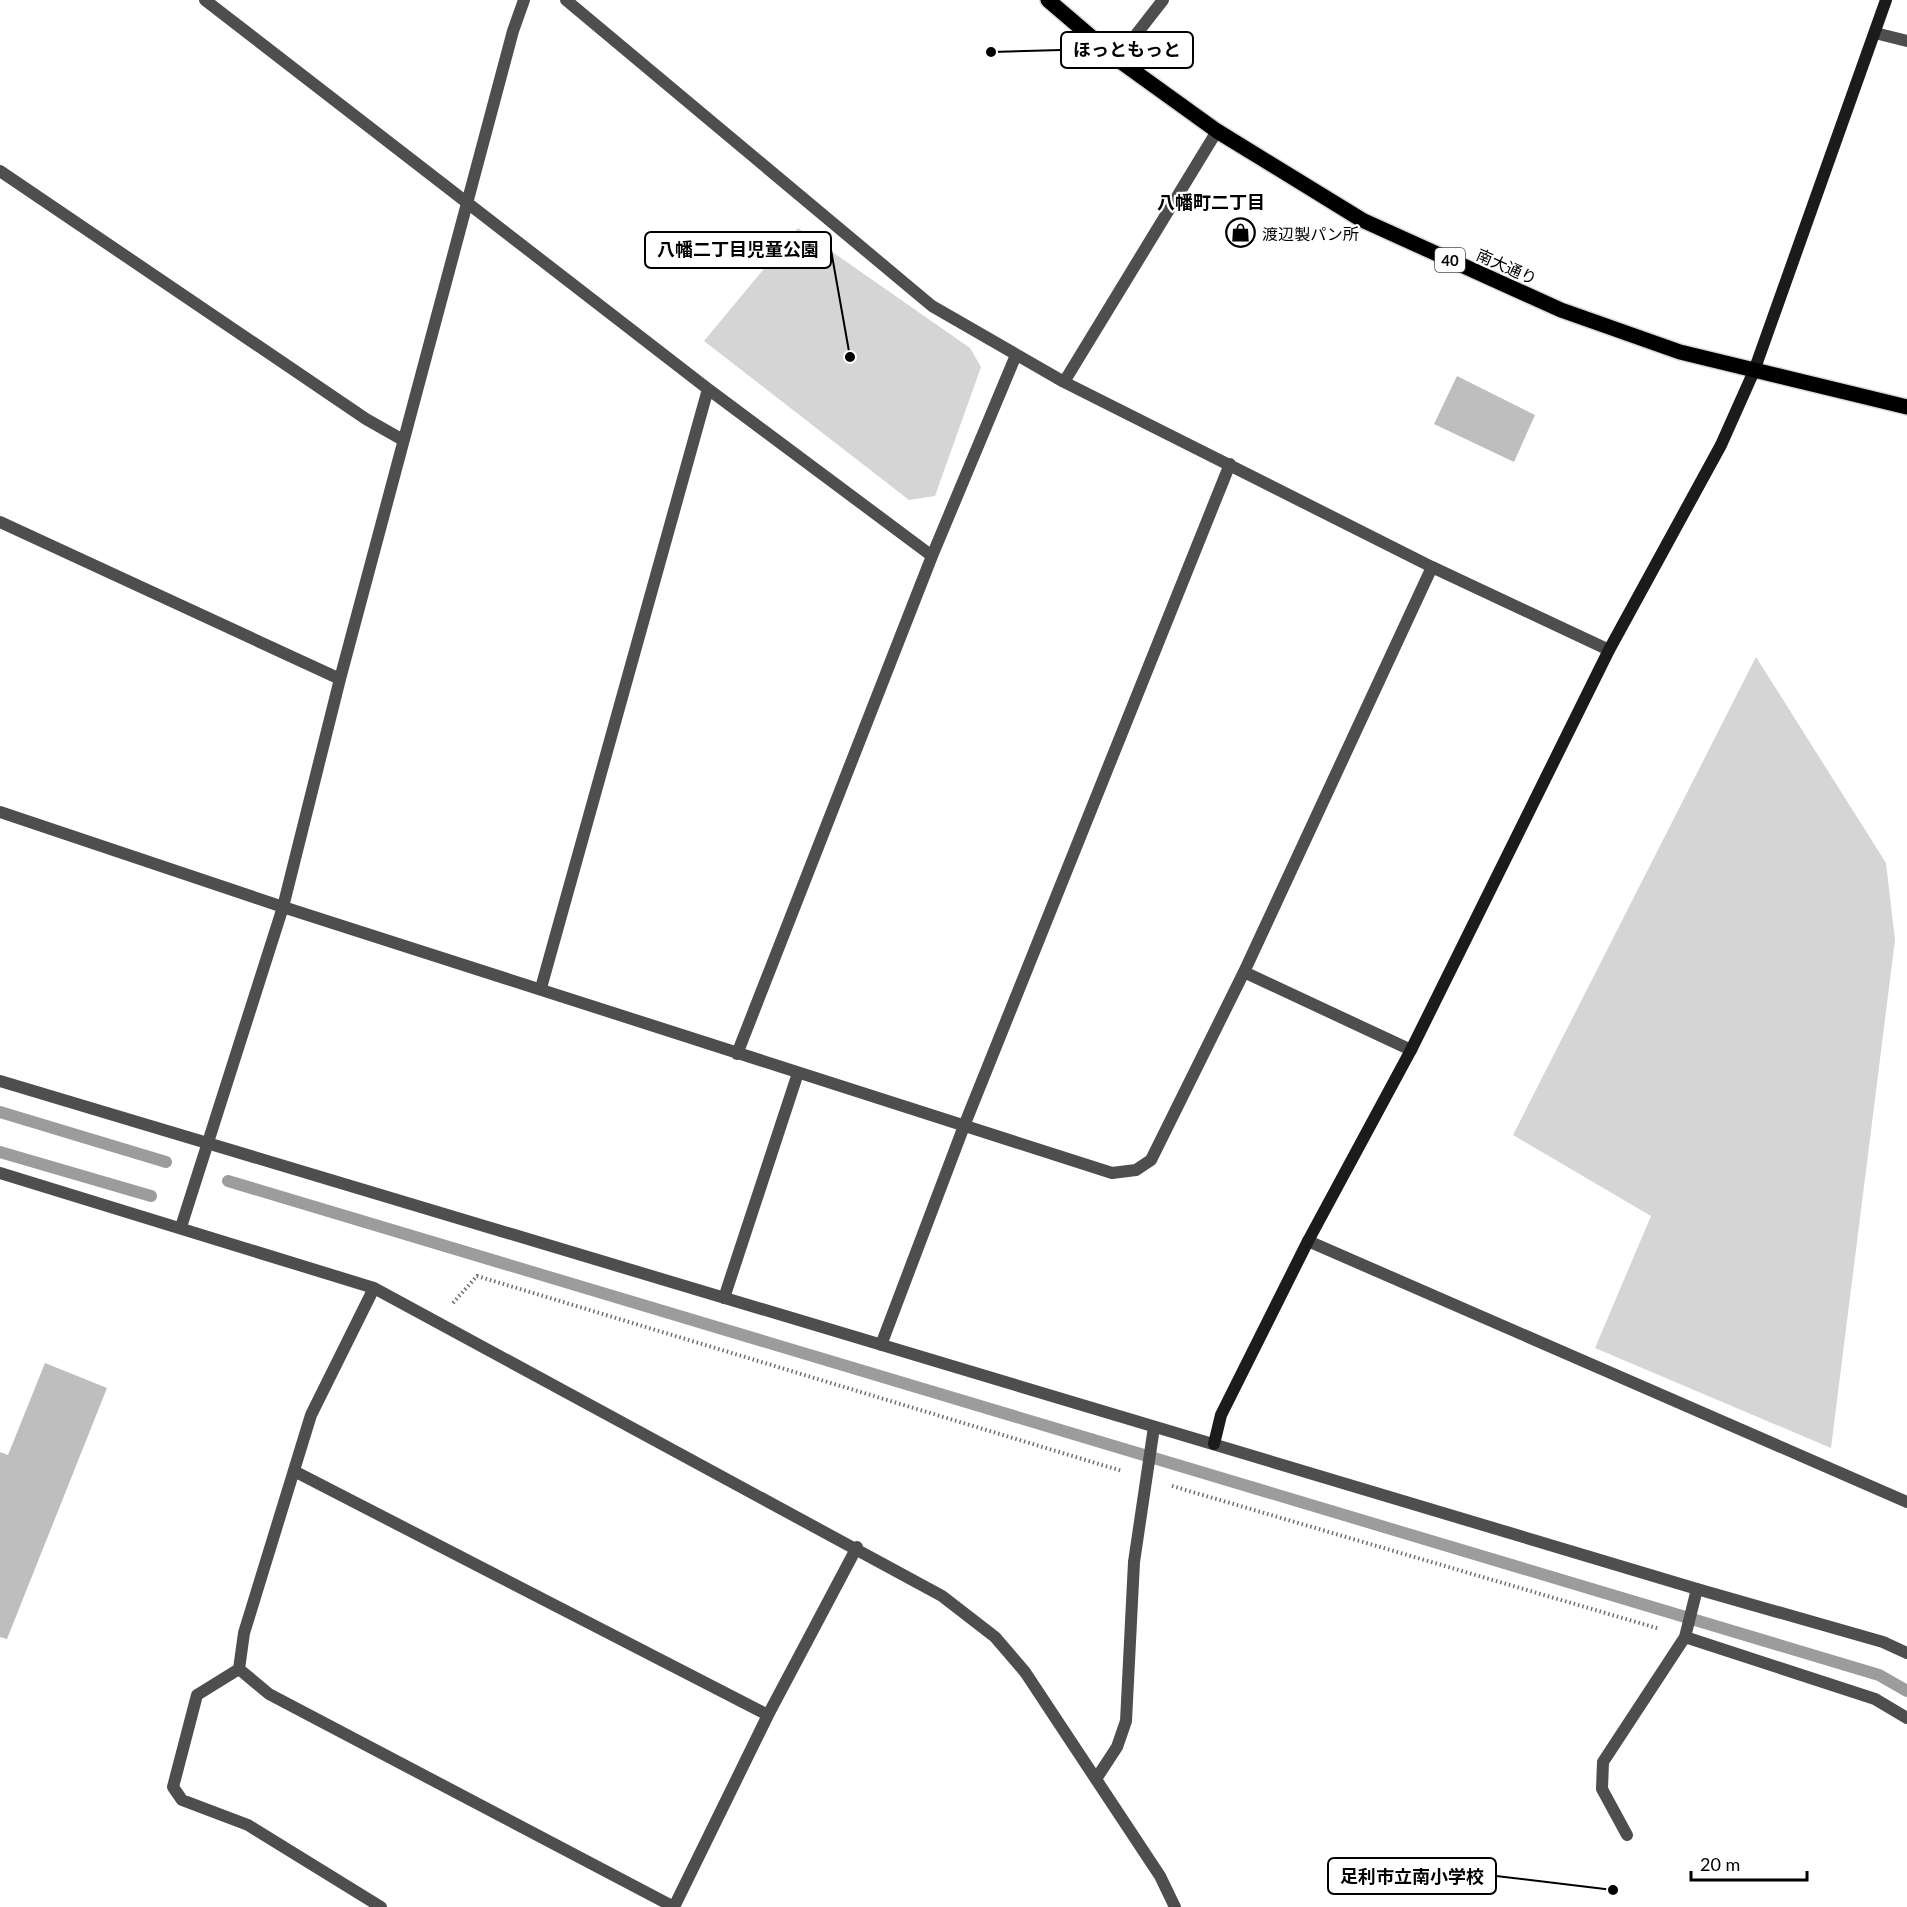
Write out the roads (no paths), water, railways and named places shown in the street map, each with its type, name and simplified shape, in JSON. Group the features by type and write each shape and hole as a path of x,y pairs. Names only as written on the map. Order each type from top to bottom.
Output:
{"main road":[{"name":"南大通り","path":"1048,0 1118,59 1217,131 1362,220 1561,310 1680,352 1907,407"}],"street":[{"path":"205,0 467,200 708,389 932,556"},
{"path":"181,1227 283,907 403,440 513,31 524,0"},
{"path":"566,0 932,306 1064,382 1432,567 1609,650"},
{"path":"1118,59 1163,0"},
{"path":"1214,1444 1221,1415 1308,1241 1411,1050 1609,650 1721,445 1754,371 1886,0"},
{"path":"1875,33 1907,41"},
{"path":"1064,382 1217,131"},
{"path":"0,171 356,412 403,440"},
{"path":"737,1054 932,556 1016,355"},
{"path":"541,988 708,389"},
{"path":"881,1345 964,1126 1230,464"},
{"path":"0,522 340,679"},
{"path":"0,812 283,907 1112,1173 1136,1170 1151,1160 1244,972 1432,567"},
{"path":"1244,972 1411,1050"},
{"path":"724,1298 798,1073"},
{"path":"0,1081 1697,1589 1883,1642 1907,1653"},
{"path":"0,1173 374,1288 857,1547 942,1596 995,1637 1025,1672 1160,1876 1175,1907"},
{"path":"1308,1241 1907,1502"},
{"path":"240,1669 244,1633 311,1415 374,1288"},
{"path":"1096,1779 1117,1747 1126,1721 1134,1562 1154,1427"},
{"path":"294,1471 768,1715"},
{"path":"240,1669 269,1694 674,1907 768,1715 857,1547"},
{"path":"1627,1835 1602,1789 1603,1762 1686,1633 1697,1589"},
{"path":"1686,1633 1875,1699 1907,1718"},
{"path":"240,1669 197,1695 173,1787 182,1800 248,1825 381,1907"}],"waterway":[{"path":"0,1112 166,1162"},
{"path":"0,1152 151,1196"},
{"path":"228,1181 1879,1675 1907,1691"}],"place":[{"name":"ほっともっと","path":"991,52"},
{"name":"渡辺製パン所","path":"1241,233"},
{"name":"八幡二丁目児童公園","path":"850,357"},
{"name":"足利市立南小学校","path":"1613,1890"}],"district":[{"name":"八幡町二丁目","path":"1211,202"}]}
